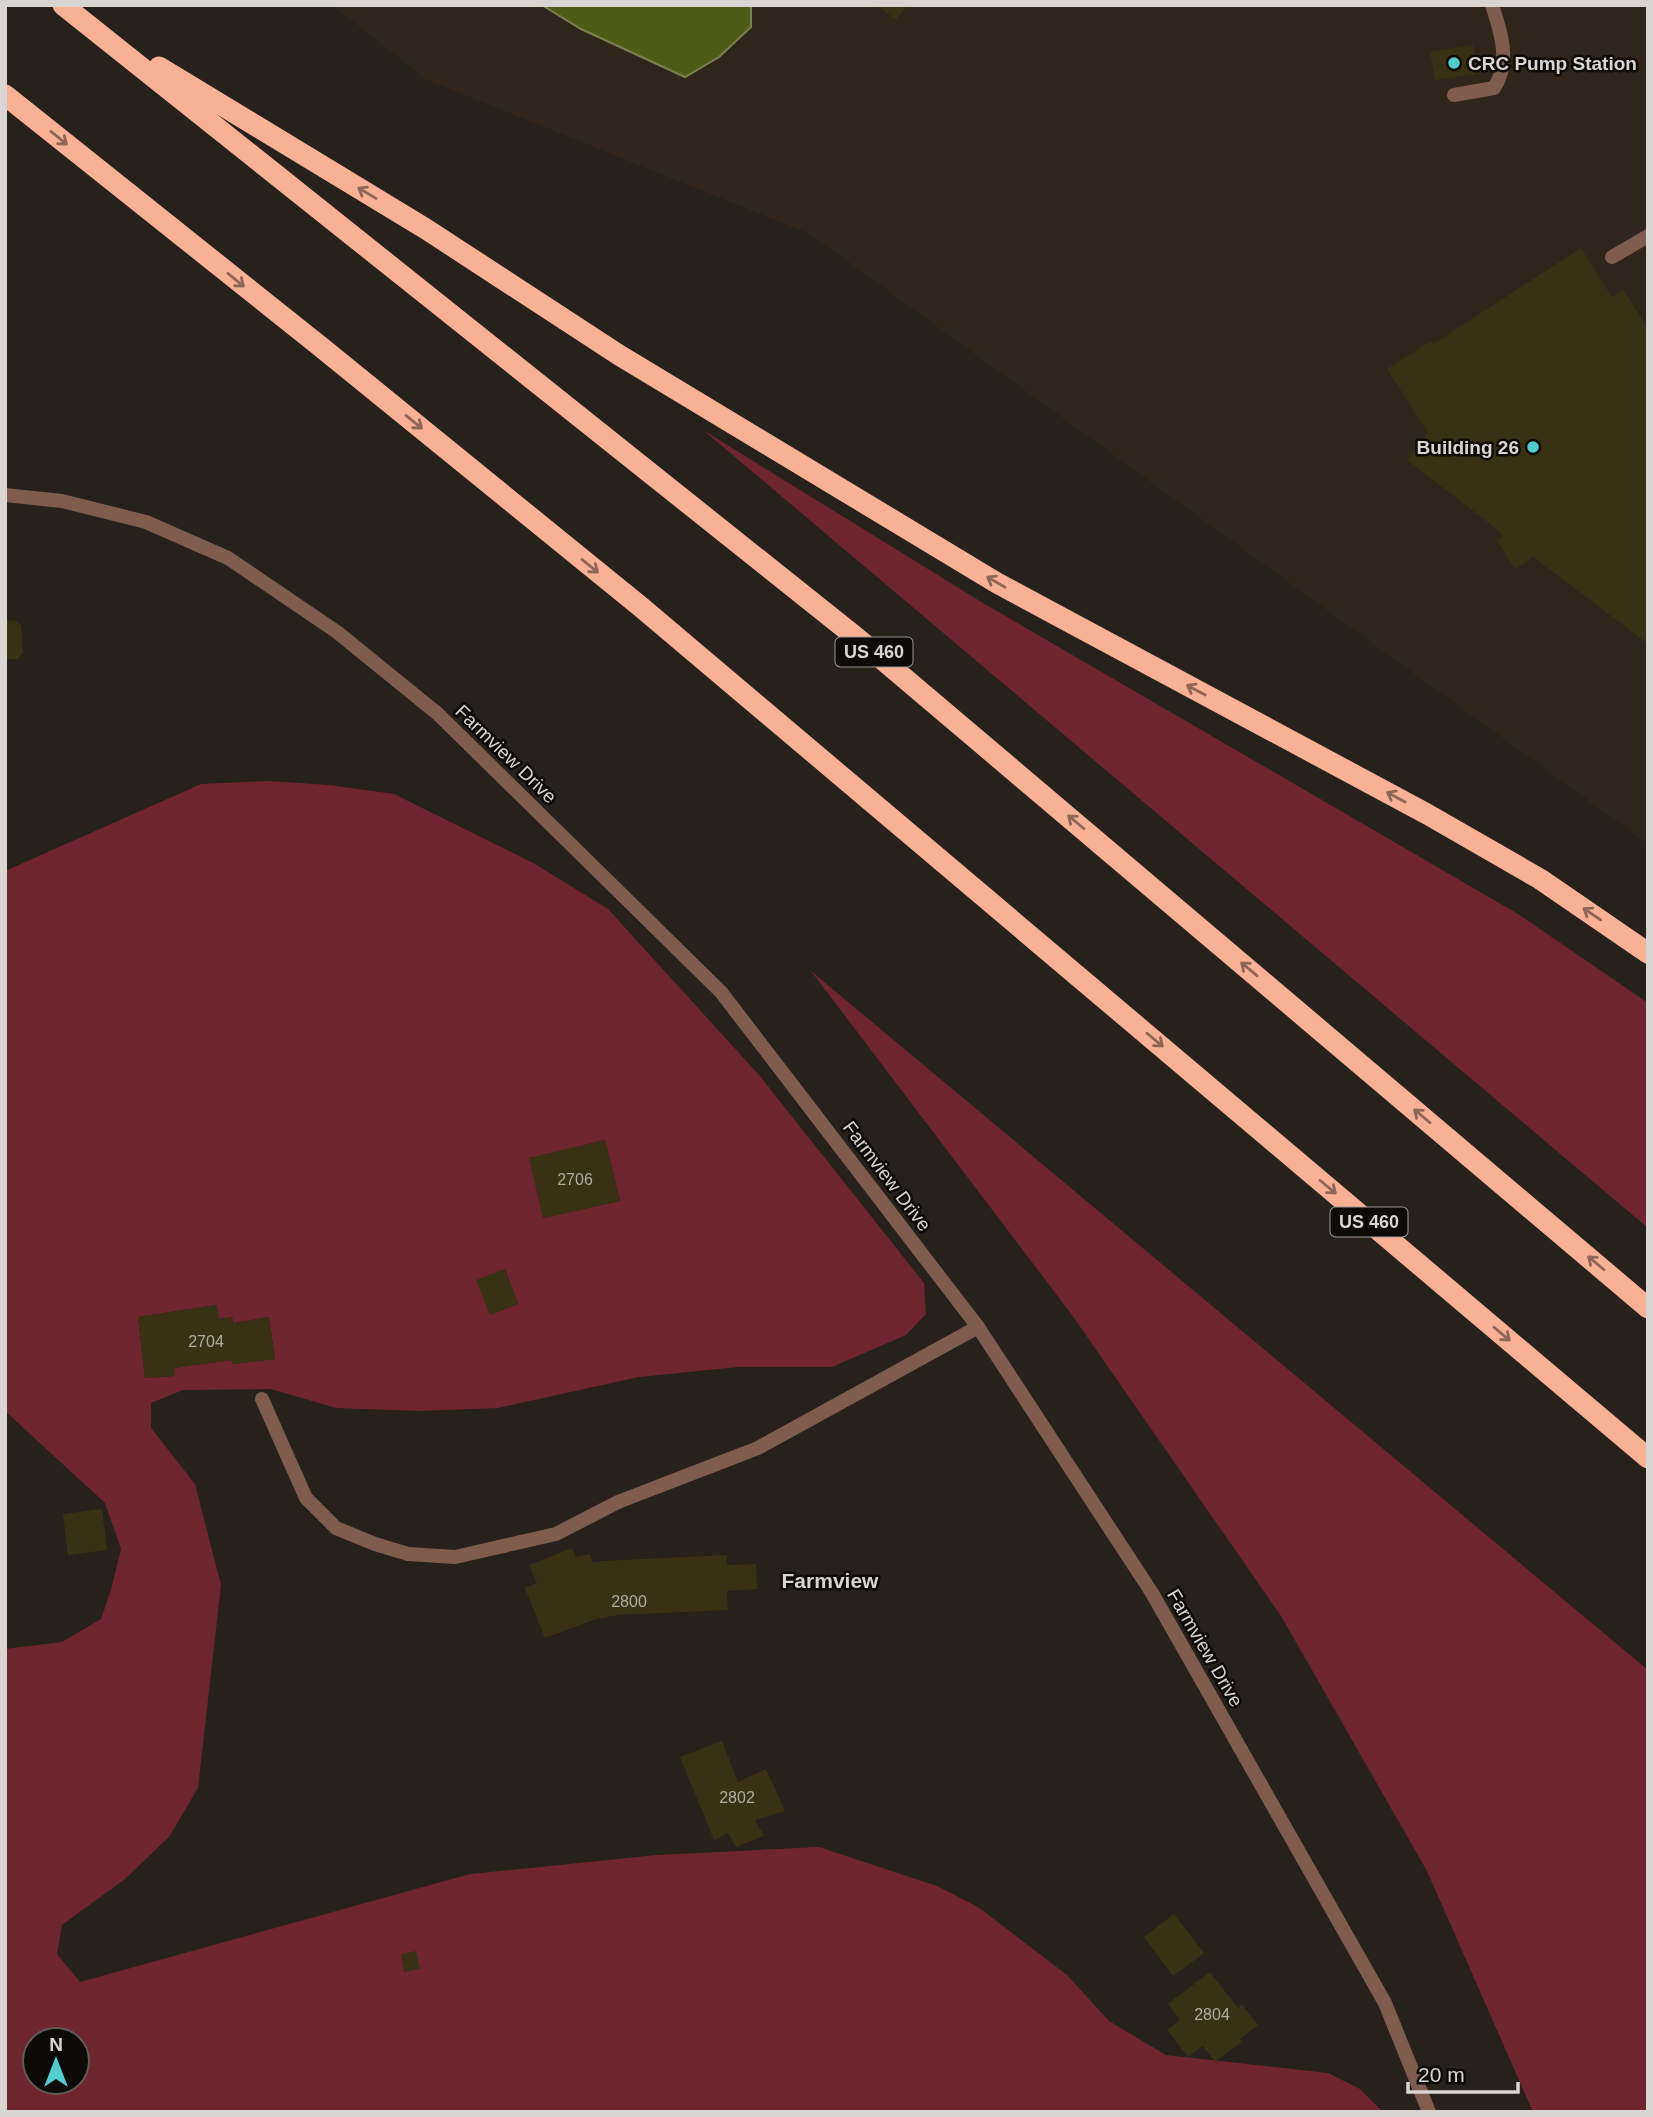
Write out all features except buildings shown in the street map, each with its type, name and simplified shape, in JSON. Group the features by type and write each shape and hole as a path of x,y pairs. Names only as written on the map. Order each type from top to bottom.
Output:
{"highway":[{"name":"US 460","path":"63,5 858,638 1648,1308"},
{"path":"82,20 426,229 619,355 997,583 1427,814 1540,879 1648,953"},
{"name":"US 460","path":"5,95 641,607 1642,1453"},
{"path":"1642,1453 1648,1469"}],"street":[{"path":"1454,95 1494,88 1504,68 1502,43 1492,5"},
{"path":"1612,257 1648,236"},
{"name":"Farmview Drive","path":"5,495 62,501 146,522 228,558 337,632 438,714 721,992 978,1327 1121,1543 1385,2003 1429,2112"},
{"path":"262,1399 306,1498 336,1528 408,1554 455,1557 556,1534 618,1502 758,1448 978,1327"}],"shaded area":[{"path":"332,5 1648,5 1648,844 810,234 425,79"},
{"path":"542,5 751,5 751,27 719,57 685,77 581,29"},
{"path":"703,430 983,603 1518,914 1648,1003 1648,1228"},
{"path":"268,781 329,785 394,794 535,864 608,909 759,1075 924,1283 926,1314 906,1335 832,1367 738,1367 639,1377 498,1408 420,1411 336,1408 271,1389 183,1390 151,1403 151,1428 195,1484 221,1585 198,1788 169,1837 125,1879 62,1925 57,1954 80,1982 470,1874 657,1855 819,1847 937,1886 978,1907 1067,1975 1109,2021 1166,2055 1328,2073 1360,2089 1383,2112 5,2112 5,1649 62,1642 101,1619 121,1549 105,1503 5,1411 5,871 201,784","holes":["605,1140 620,1201 543,1218 530,1158","505,1269 518,1304 490,1315 477,1280","216,1305 219,1319 232,1317 233,1323 269,1317 275,1359 233,1364 232,1360 174,1368 174,1376 145,1378 138,1317"]},
{"path":"811,971 1648,1670 1648,2112 1533,2112 1427,1871 1281,1616 1072,1315"}],"place":[{"name":"CRC Pump Station","path":"1454,63"},
{"name":"Building 26","path":"1533,447"}],"district":[{"name":"Farmview","path":"830,1580"}]}
